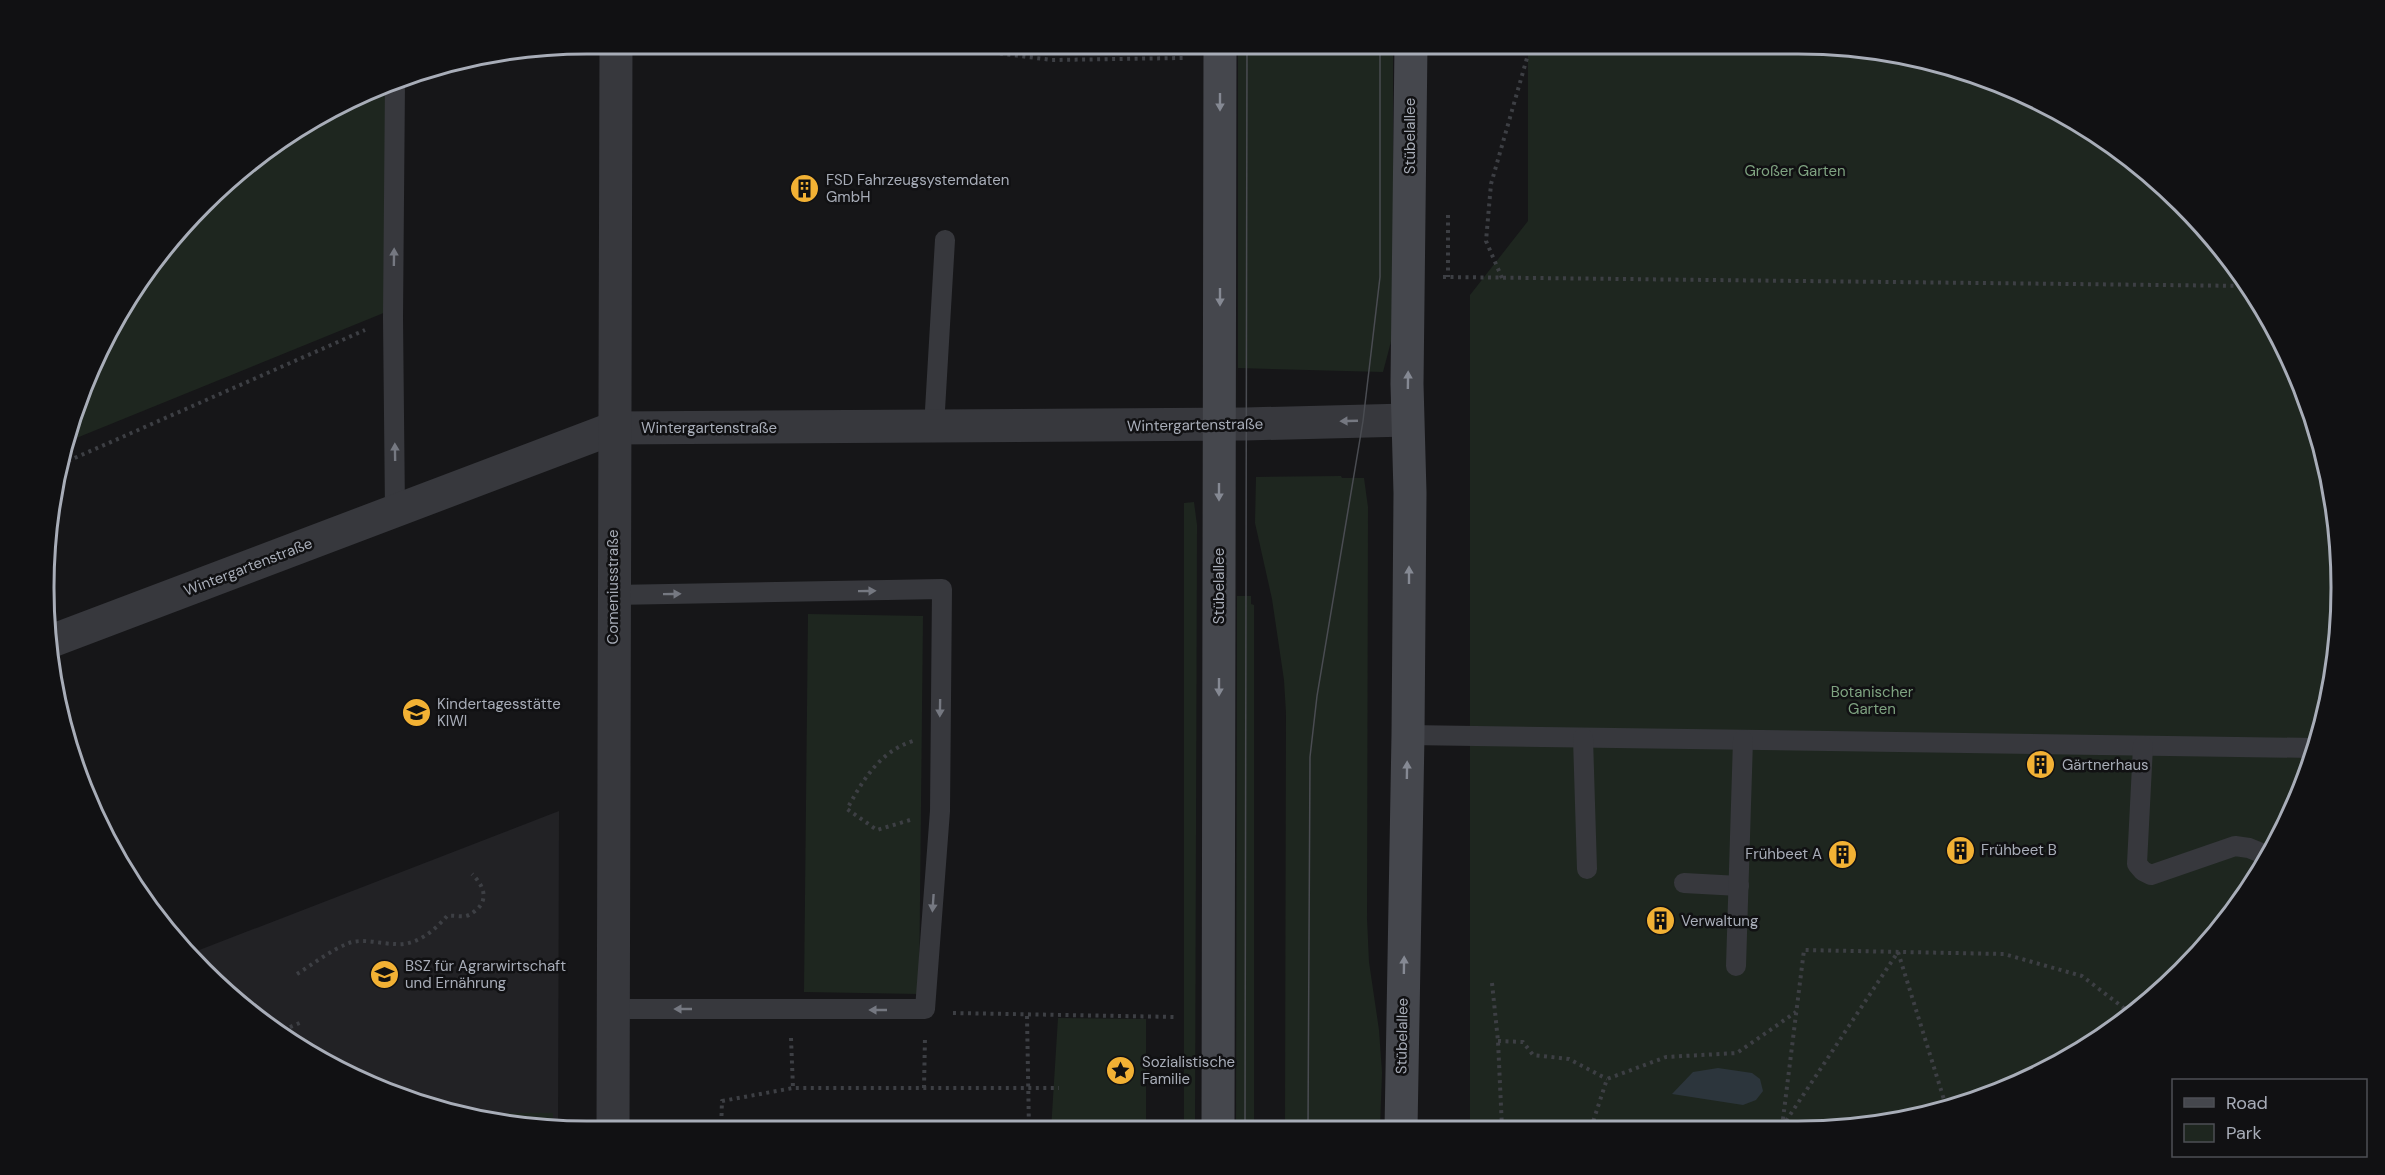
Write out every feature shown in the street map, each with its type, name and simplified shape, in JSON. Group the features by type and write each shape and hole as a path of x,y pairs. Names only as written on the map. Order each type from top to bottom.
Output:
{"main road":[{"name":"Stübelallee","path":"1218,1121 1220,54"},
{"name":"Stübelallee","path":"1401,1121 1408,735 1410,493 1407,420 1411,54"}],"street":[{"name":"Comeniusstraße","path":"613,1121 616,54"},
{"name":"Wintergartenstraße","path":"57,639 614,428 1219,425 1407,420"}],"lane":[{"path":"395,90 393,318 395,511"},
{"path":"934,427 945,240"},
{"path":"612,1009 925,1009 940,811 942,589 613,595"},
{"path":"1408,735 2306,748"},
{"path":"1583,738 1587,868"},
{"path":"1736,966 1743,740"},
{"path":"2143,746 2137,864 2143,871 2151,875 2235,846 2261,853"},
{"path":"1684,883 1739,886"}],"path":[{"path":"1004,54 1052,60 1183,58"},
{"path":"1502,278 1486,241 1491,184 1528,54"},
{"path":"1448,278 2237,286"},
{"path":"69,460 393,318"},
{"path":"939,733 896,747 868,773 847,809 877,830 940,811"},
{"path":"297,974 350,943 374,941 398,945 419,939 435,929 447,916 466,916 477,909 483,901 484,891 481,883 472,874"},
{"path":"1783,1121 1804,950 2004,954 2082,976 2124,1009"},
{"path":"1899,952 1944,1100"},
{"path":"1786,1121 1899,952"},
{"path":"1492,983 1498,1041 1502,1121"},
{"path":"924,1088 925,1009 963,1014 1177,1017"},
{"path":"790,1010 793,1088"},
{"path":"1498,1041 1523,1042 1533,1055 1569,1059 1607,1079 1666,1057 1737,1053 1797,1012"},
{"path":"1027,1016 1029,1121"},
{"path":"287,1028 302,1022"},
{"path":"1593,1121 1607,1079"},
{"path":"721,1121 722,1101 793,1088 1059,1088"}],"shaded area":[{"name":"BSZ für Agrarwirtschaft und Ernährung","path":"559,811 558,1120 483,1111 449,1103 416,1093 352,1066 321,1050 263,1011 236,989 197,951"},
{"path":"1718,1068 1752,1073 1760,1079 1763,1091 1756,1100 1743,1105 1672,1094 1693,1072"}],"green space":[{"path":"1238,54 1393,54 1393,334 1383,372 1238,368"},
{"name":"Botanischer Garten","path":"1528,54 1832,55 1902,64 1936,72 2002,95 2064,125 2122,164 2149,186 2175,210 2221,263 2260,321 2276,352 2303,416 2313,449 2321,483 2330,553 2330,622 2326,657 2321,692 2303,759 2260,854 2221,912 2199,939 2175,965 2122,1011 2064,1050 2033,1066 1969,1093 1902,1111 1832,1120 1798,1121 1470,1121 1470,295 1528,221"},
{"path":"387,93 386,312 75,438 95,383 125,321 164,263 186,236 236,186 291,144 321,125"},
{"path":"1256,477 1364,478 1368,507 1367,919 1369,962 1379,1030 1382,1072 1380,1121 1285,1121 1286,713 1284,680 1272,599 1255,523"},
{"path":"1194,502 1197,525 1195,1121 1184,1121 1184,503"},
{"path":"1237,596 1251,596 1251,604 1254,605 1254,1121 1236,1121"},
{"path":"808,614 923,616 919,994 804,992"},
{"path":"1058,1018 1146,1019 1146,1121 1052,1121"},
{"path":"497,1113 553,1113 553,1120"}],"tram line":[{"path":"1245,1121 1247,54"},
{"path":"1308,1121 1310,757 1317,696 1363,421 1380,277 1380,54"}],"place":[{"name":"FSD Fahrzeugsystemdaten GmbH","path":"805,189"},
{"name":"Kindertagesstätte KIWI","path":"416,713"},
{"name":"Gärtnerhaus","path":"2041,765"},
{"name":"Frühbeet B","path":"1960,850"},
{"name":"Frühbeet A","path":"1843,854"},
{"name":"Verwaltung","path":"1660,921"},
{"name":"BSZ für Agrarwirtschaft und Ernährung","path":"384,975"},
{"name":"Sozialistische Familie","path":"1121,1071"}],"park label":[{"name":"Großer Garten","path":"1795,171"}]}
